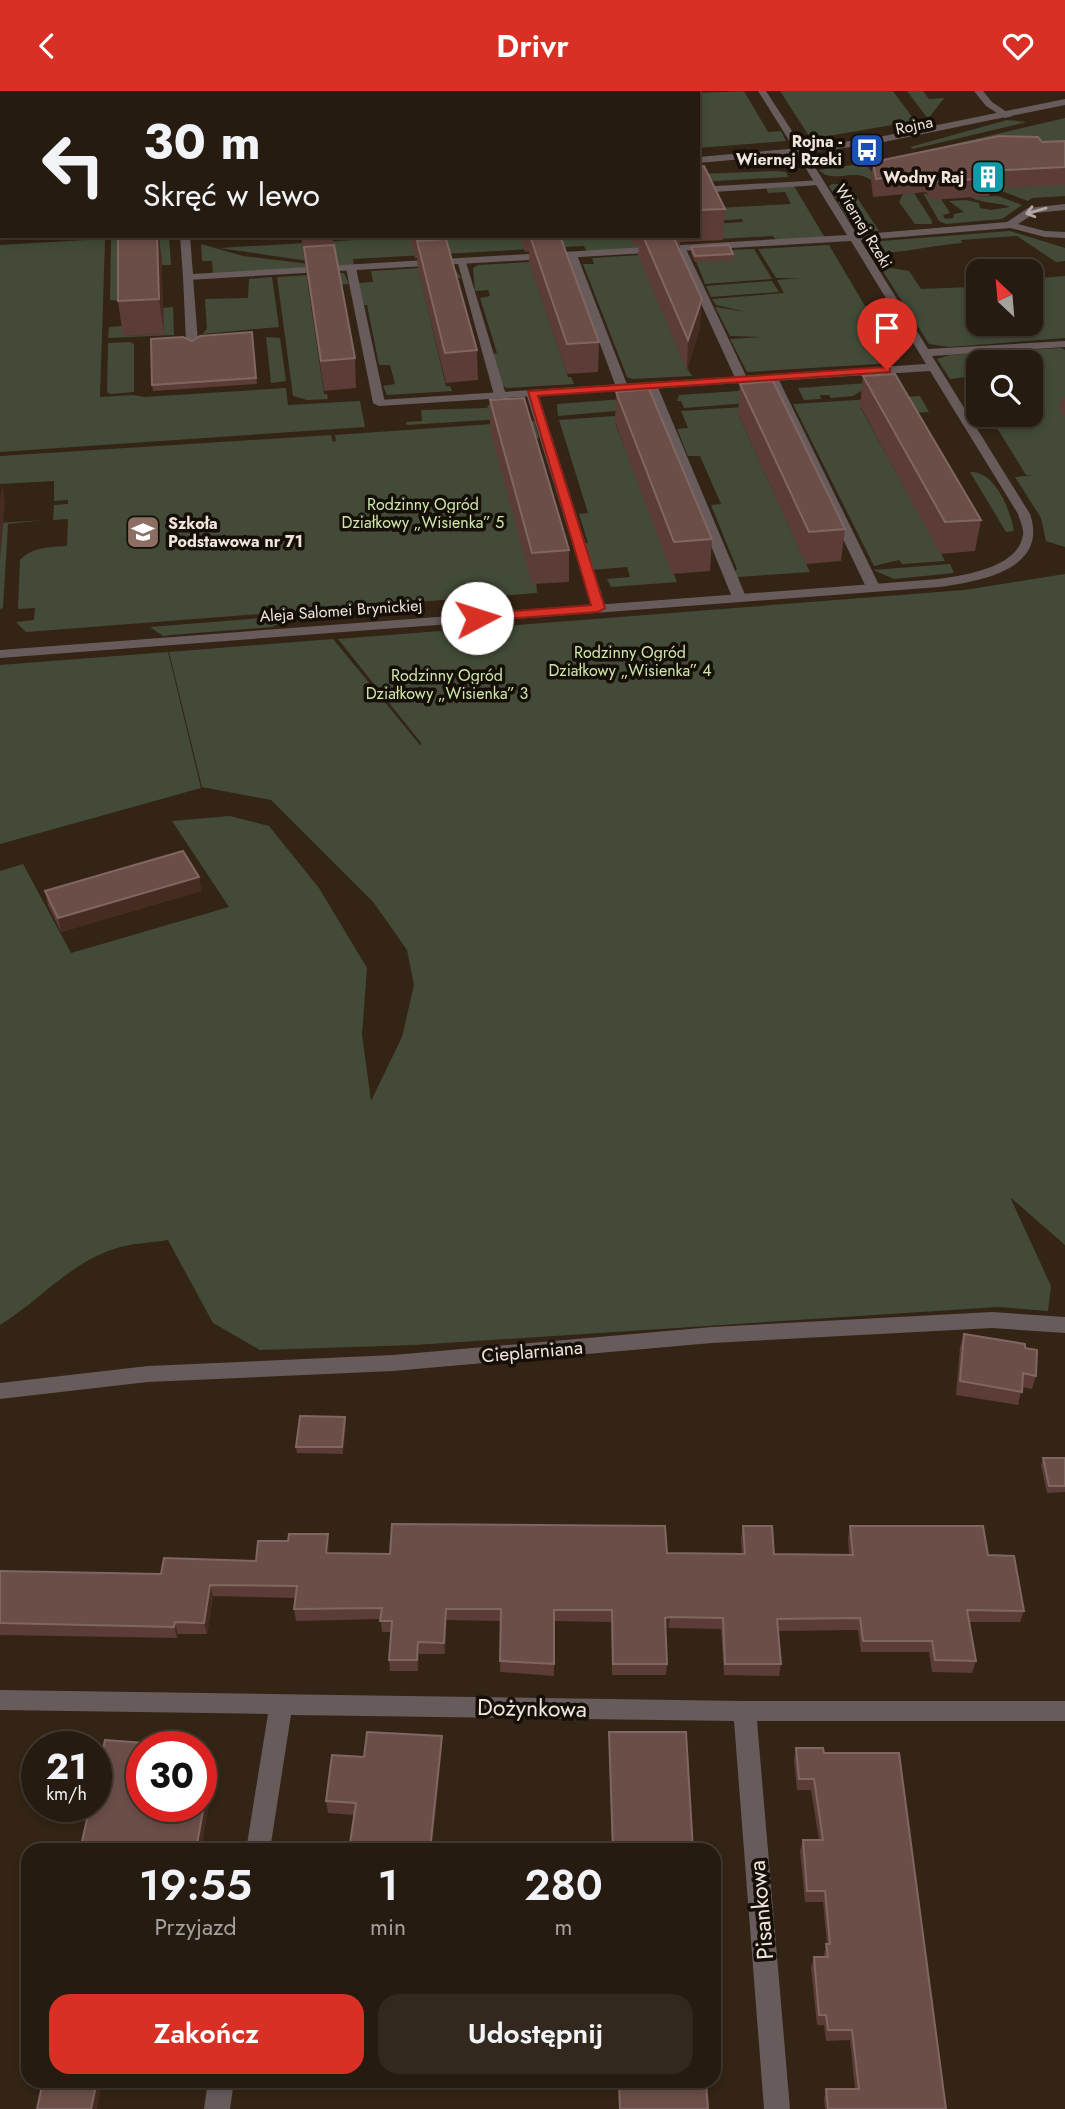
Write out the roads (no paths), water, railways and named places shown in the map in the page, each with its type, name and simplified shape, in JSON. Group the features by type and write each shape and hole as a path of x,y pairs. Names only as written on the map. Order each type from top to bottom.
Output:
{"street":[{"name":"Wiernej Rzeki","path":"762,91 1024,514 1029,537 1024,548 1014,558"},
{"path":"978,91 989,104 1008,116"},
{"name":"Rojna","path":"700,162 802,155 912,142 1065,102"},
{"path":"700,190 819,182"},
{"path":"1010,225 1032,210 1065,207"},
{"path":"188,277 681,249 1010,225 1045,234 1065,235"},
{"path":"185,238 192,342"},
{"path":"681,249 742,380"},
{"path":"572,255 622,387"},
{"path":"461,262 500,395"},
{"path":"351,268 379,403 932,367"},
{"path":"924,353 1065,344"},
{"path":"772,378 873,587"},
{"path":"651,385 738,597"},
{"path":"532,393 598,608"},
{"name":"Aleja Salomei Brynickiej","path":"0,654 971,578 990,572 1014,558"},
{"name":"Cieplarniana","path":"0,1391 148,1374 393,1363 725,1334 992,1320 1065,1325"},
{"name":"Dożynkowa","path":"0,1700 745,1711 1065,1711"},
{"path":"259,1843 281,1706"},
{"name":"Pisankowa","path":"745,1711 777,2109"},
{"path":"217,2109 220,2088"}],"place":[{"name":"Rojna - Wiernej Rzeki","path":"867,150"},
{"name":"Wodny Raj","path":"988,177"},
{"name":"Szkoła Podstawowa nr 71","path":"143,532"}],"park label":[{"name":"Rodzinny Ogród Działkowy „Wisienka” 5","path":"423,513"},
{"name":"Rodzinny Ogród Działkowy „Wisienka” 4","path":"630,661"},
{"name":"Rodzinny Ogród Działkowy „Wisienka” 3","path":"447,684"}]}
